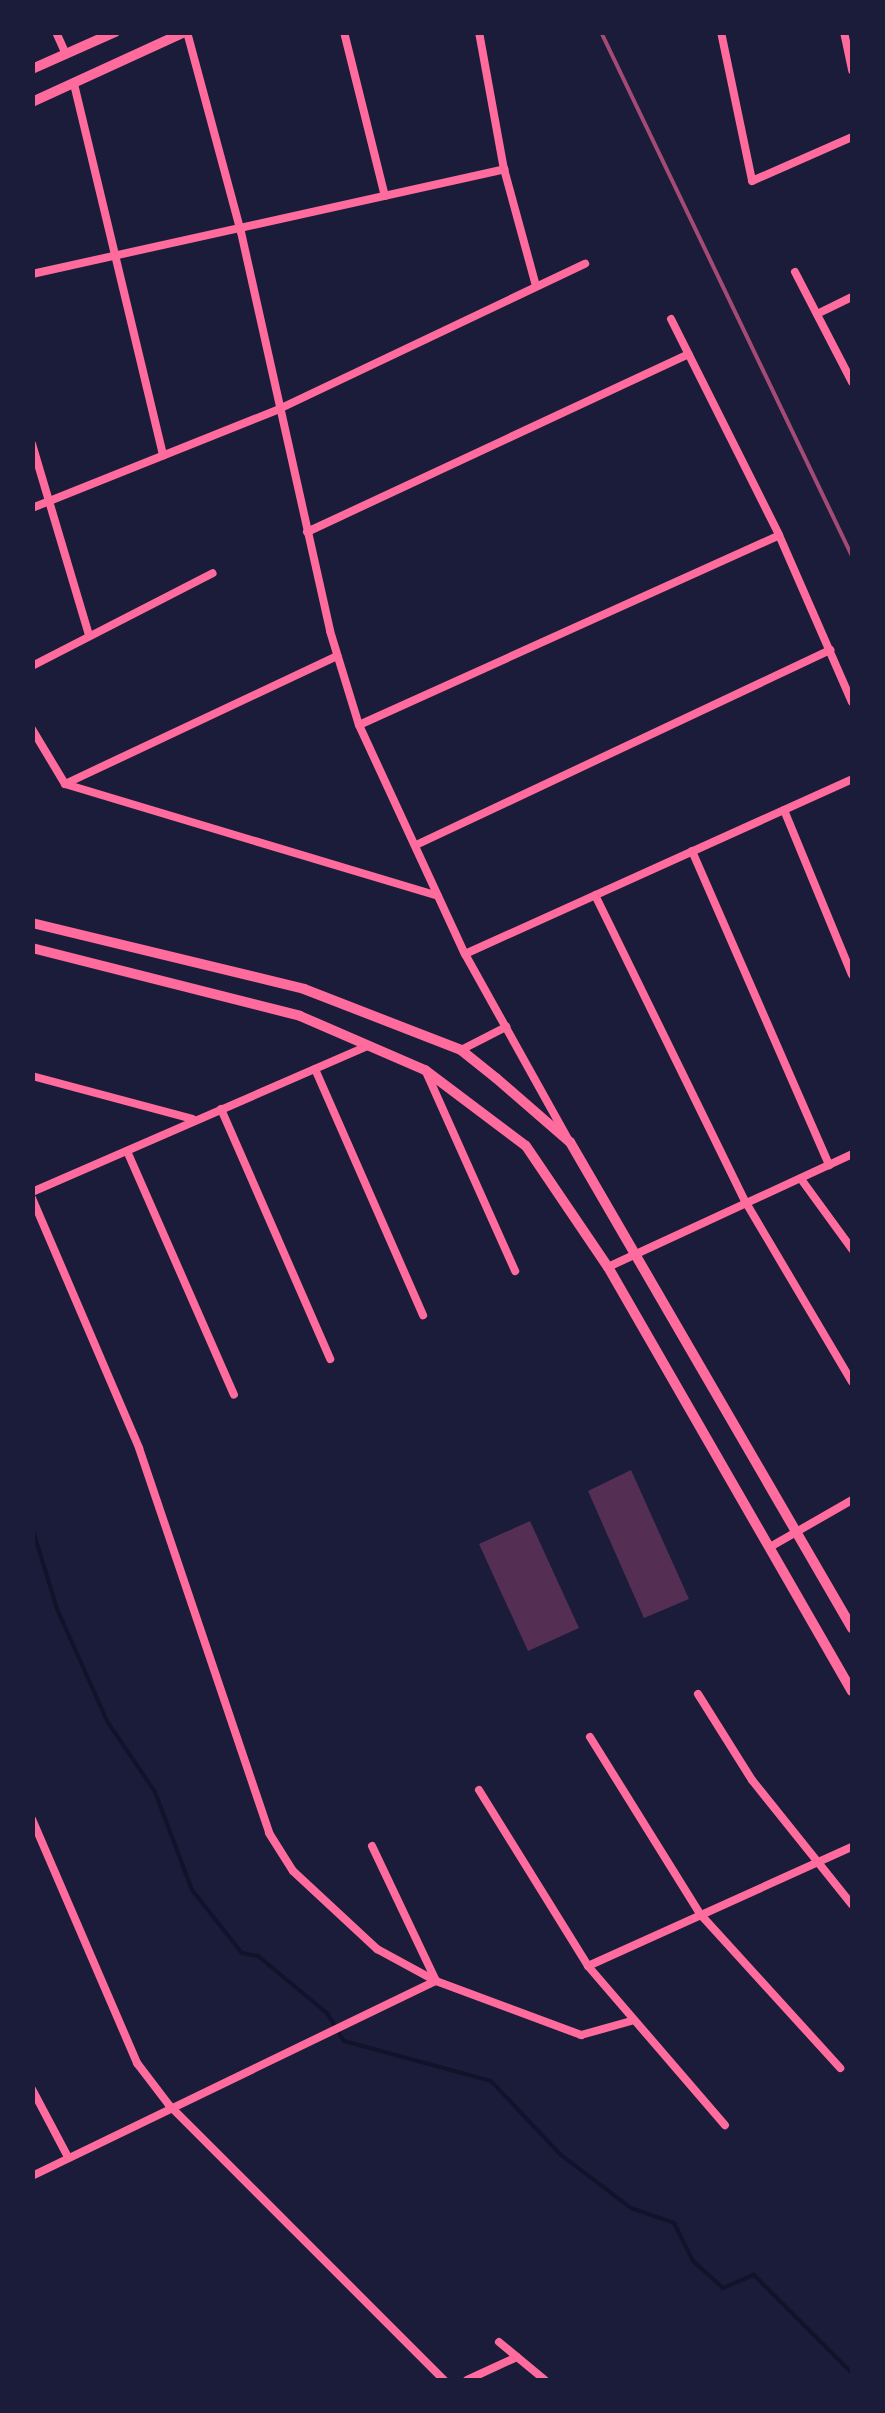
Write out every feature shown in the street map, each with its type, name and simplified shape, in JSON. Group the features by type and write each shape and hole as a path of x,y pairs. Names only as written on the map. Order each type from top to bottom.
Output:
{"street":[{"path":"56,32 66,54"},
{"path":"32,69 115,32"},
{"path":"32,102 186,32 241,232 337,656 359,725 465,954 794,1535 852,1628"},
{"path":"344,32 385,196"},
{"path":"479,32 504,169 536,286"},
{"path":"721,32 752,181 852,136"},
{"path":"844,32 852,70"},
{"path":"74,84 163,454"},
{"path":"32,274 114,254 241,232 504,169"},
{"path":"32,508 279,408 585,264"},
{"path":"795,272 852,382"},
{"path":"817,314 852,297"},
{"path":"671,318 779,535 852,702"},
{"path":"308,532 688,354"},
{"path":"32,444 46,502 89,635"},
{"path":"359,725 779,535"},
{"path":"32,666 212,573"},
{"path":"416,845 830,650"},
{"path":"65,784 337,656"},
{"path":"32,730 65,784 438,896"},
{"path":"465,954 852,779"},
{"path":"784,810 852,975"},
{"path":"692,851 829,1165"},
{"path":"595,895 746,1200 852,1382"},
{"path":"32,923 304,988 461,1050 570,1142"},
{"path":"32,948 300,1016 370,1044 425,1070 526,1146 608,1267 852,1691"},
{"path":"461,1050 506,1027"},
{"path":"370,1044 32,1195 140,1448 270,1833 292,1871 377,1949 436,1981 582,2036 631,2021"},
{"path":"315,1070 423,1315"},
{"path":"425,1070 515,1271"},
{"path":"32,1076 194,1120"},
{"path":"221,1110 330,1359"},
{"path":"127,1151 234,1395"},
{"path":"608,1267 632,1252 852,1154"},
{"path":"801,1179 852,1249"},
{"path":"770,1547 852,1500"},
{"path":"698,1694 814,1864 852,1905"},
{"path":"590,1737 701,1915 840,2068"},
{"path":"479,1790 588,1966 631,2021 725,2125"},
{"path":"32,1819 116,2025 168,2105 444,2380"},
{"path":"372,1846 436,1981"},
{"path":"588,1966 852,1847"},
{"path":"34,2172 168,2105 436,1981"},
{"path":"32,2089 68,2158"},
{"path":"499,2342 545,2380"},
{"path":"467,2380 516,2357"}],"building":[{"path":"631,1470 689,1599 644,1618 588,1491"},
{"path":"530,1521 579,1628 528,1651 479,1544"}],"waterway":[{"path":"32,1527 57,1609 107,1721 155,1792 192,1890 242,1953 258,1956 327,2013 344,2041 491,2081 561,2155 631,2208 674,2223 693,2261 723,2288 754,2275 852,2373"}],"railway":[{"path":"601,32 852,556"}]}
